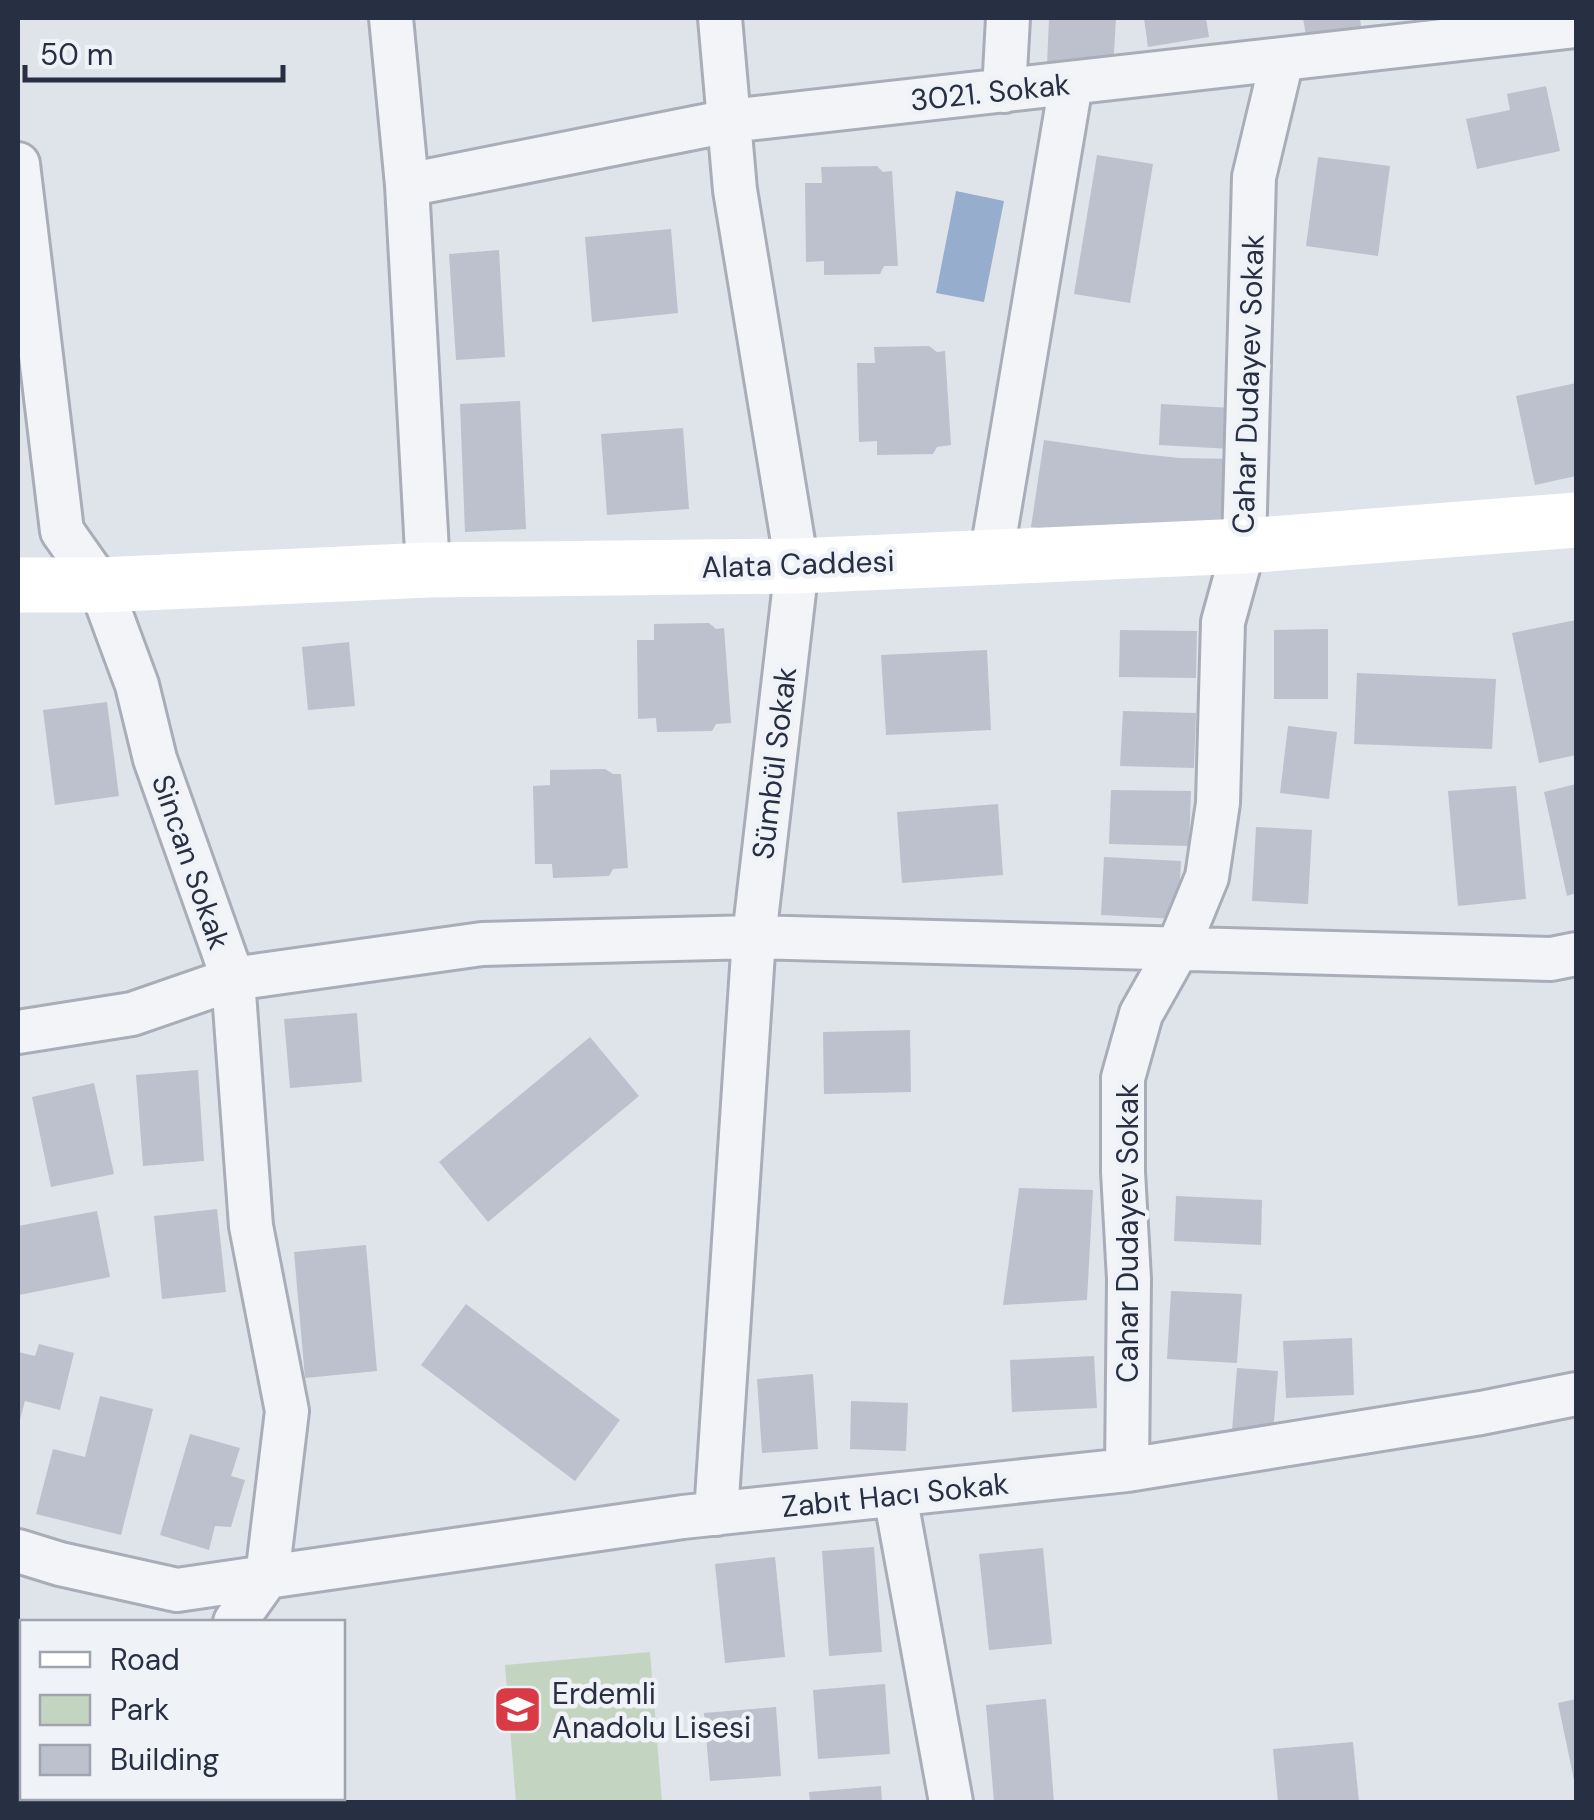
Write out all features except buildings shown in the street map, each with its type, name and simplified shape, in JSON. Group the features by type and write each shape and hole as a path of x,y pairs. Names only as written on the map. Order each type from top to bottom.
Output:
{"street":[{"path":"391,18 408,185 428,570"},
{"name":"Sümbül Sokak","path":"716,1514 754,937 798,566 735,190 720,18"},
{"path":"1004,90 1008,18"},
{"name":"3021. Sokak","path":"408,185 729,121 1576,26"},
{"name":"Cahar Dudayev Sokak","path":"1127,1470 1129,1278 1123,1172 1124,1078 1141,1014 1177,950 1207,877 1218,803 1223,622 1244,546 1254,176 1282,60"},
{"path":"991,558 1071,84"},
{"name":"Sincan Sokak","path":"18,164 62,532 100,585 137,684 155,759 232,979 252,1226 287,1411 267,1578"},
{"name":"Alata Caddesi","path":"18,585 428,570 798,566 991,558 1244,546 1576,520"},
{"path":"18,1032 132,1014 232,979 482,944 754,937 1551,960 1576,954"},
{"path":"1127,1470 1576,1394"},
{"name":"Zabıt Hacı Sokak","path":"18,1550 60,1564 177,1590 716,1514 1127,1470"},
{"path":"895,1494 951,1802"},
{"path":"236,1620 267,1578"}],"green space":[{"path":"650,1652 662,1802 516,1802 505,1665"}],"water":[{"path":"956,191 1004,201 984,302 936,293"}],"place":[{"name":"Erdemli Anadolu Lisesi","path":"517,1710"}]}
